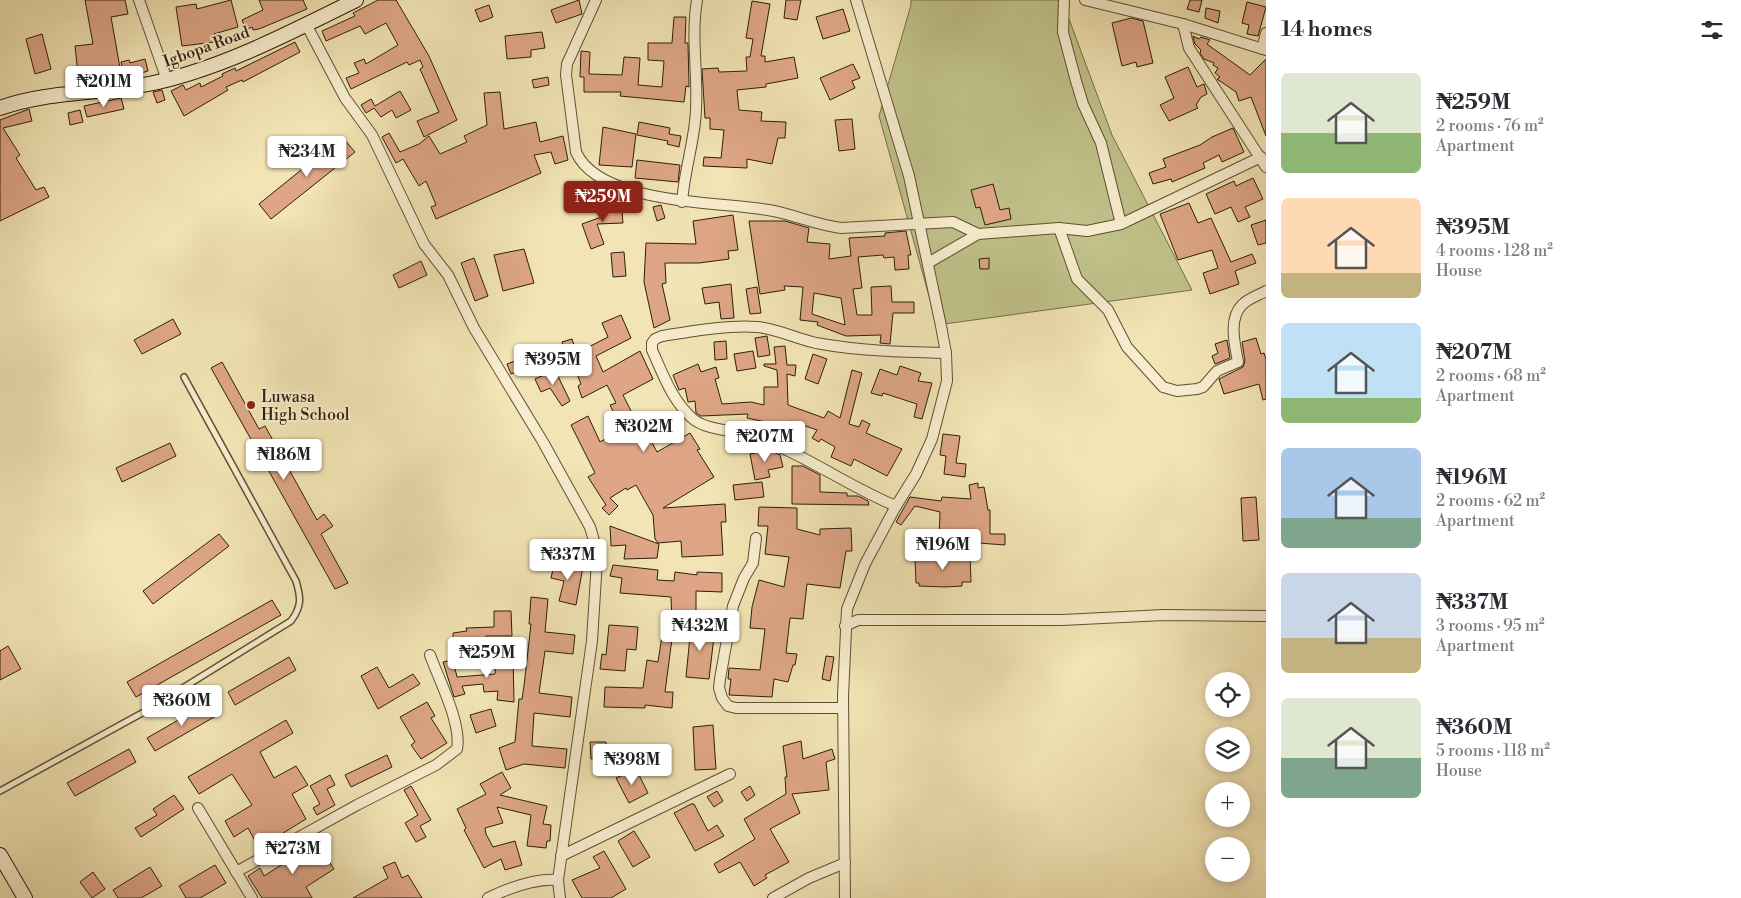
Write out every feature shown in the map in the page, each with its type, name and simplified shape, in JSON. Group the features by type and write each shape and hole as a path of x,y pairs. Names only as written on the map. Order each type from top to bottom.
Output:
{"street":[{"path":"139,0 167,80"},
{"name":"Igbopa Road","path":"0,108 45,98 167,80 235,56 356,0"},
{"path":"596,0 567,64 566,75 576,152 581,164 609,182 682,202 773,211 841,228 953,222 978,234"},
{"path":"682,202 684,175 695,123 694,45 697,0"},
{"path":"845,898 843,708 845,626 848,609 866,564 896,506 916,474 938,423 947,381 946,353 909,176 856,0"},
{"path":"1064,0 1063,32 1083,104 1101,143 1121,224"},
{"path":"1085,0 1110,3 1264,50 1266,33"},
{"path":"306,24 345,98 372,135 424,244 448,275 474,328 543,442 590,527 597,560 592,641 558,880 560,898"},
{"path":"1183,24 1189,48 1261,156 1266,167"},
{"path":"928,263 978,234 1059,228 1087,231 1121,224 1261,156"},
{"path":"1059,228 1077,279 1108,310 1127,347 1157,381 1170,390 1190,390 1203,386 1217,371 1238,362 1233,330 1238,310 1243,303 1266,291"},
{"path":"896,506 847,484 804,456 747,435 694,420 683,409 669,388 652,350 652,344 655,338 662,336 724,327 758,327 795,335 814,343 875,352 946,353"},
{"path":"756,538 753,562 737,596 726,638 719,688 722,698 728,706 736,708 843,708"},
{"path":"848,609 858,620"},
{"path":"845,626 858,620 1052,620 1164,615 1266,616"},
{"path":"236,872 436,764 457,750 459,741 452,716 430,654"},
{"path":"561,856 730,774"},
{"path":"198,808 252,898"},
{"path":"0,855 25,898"},
{"path":"773,898 809,878 845,863"},
{"path":"488,898 507,889 538,881 558,880"}],"lane":[{"path":"0,791 144,712 291,621 300,609 301,597 296,581 184,376"}],"green space":[{"path":"911,0 1062,0 1112,135 1192,290 937,325 879,116"}],"building":[{"path":"85,0 125,0 128,14 111,17 120,68 78,74 75,46 93,44"},
{"path":"231,0 238,27 214,34 215,42 182,46 176,7 196,4 197,9"},
{"path":"259,0 303,0 307,9 259,29 253,30 252,27 246,30 242,20 263,10"},
{"path":"378,0 396,0 429,56 457,120 424,137 417,121 439,112 420,69 423,67 420,60 409,65 407,62 351,89 346,78 359,73 354,63 364,59 366,64 398,45 386,23 365,34 360,26 326,41 322,31 355,16 353,13"},
{"path":"579,0 582,14 556,23 551,10"},
{"path":"786,0 801,0 797,20 784,18"},
{"path":"1190,0 1202,0 1199,12 1187,9"},
{"path":"752,1 770,4 761,56 765,56 765,62 794,57 798,78 766,84 766,87 737,90 739,110 762,112 761,121 786,122 785,138 778,138 772,164 747,159 747,168 703,166 704,157 721,158 724,130 710,129 710,118 705,118 702,69 718,68 719,72 747,71 746,57 750,57 753,39 746,38"},
{"path":"1247,2 1266,7 1258,36 1247,34 1249,25 1242,23"},
{"path":"489,5 493,17 480,22 475,10"},
{"path":"1206,8 1220,11 1218,23 1205,18"},
{"path":"843,9 850,31 823,39 816,17"},
{"path":"674,17 686,17 685,43 688,43 689,87 686,86 684,102 620,96 621,92 584,92 584,77 580,77 581,51 590,52 589,74 622,75 624,57 640,58 638,85 662,87 664,61 648,60 648,43 672,43"},
{"path":"1131,18 1143,21 1153,63 1137,67 1136,62 1122,66 1112,23"},
{"path":"542,32 545,48 531,50 531,57 507,59 505,36"},
{"path":"42,34 51,69 35,74 26,39"},
{"path":"1193,36 1199,39 1201,37 1210,40 1207,44 1250,75 1266,59 1266,136 1251,97 1239,101 1236,92 1217,79 1220,77 1215,73 1218,68 1213,65 1214,63 1204,59 1200,53 1201,50 1195,44"},
{"path":"295,42 300,52 243,82 242,80 226,87 228,90 184,116 171,91 183,85 186,90 200,83 201,87 223,76 222,74 235,68 236,71"},
{"path":"145,59 148,71 125,78 121,62 129,60 130,63"},
{"path":"853,64 860,78 852,81 855,88 830,100 820,78"},
{"path":"1188,67 1197,87 1204,84 1207,94 1201,97 1196,105 1198,108 1169,121 1160,105 1174,98 1165,77"},
{"path":"68,72 76,74 74,84 66,82"},
{"path":"548,77 549,85 534,88 532,80"},
{"path":"162,90 165,100 157,103 153,92"},
{"path":"400,91 411,110 396,118 392,110 381,117 374,108 366,113 361,105 371,99 375,106"},
{"path":"500,92 504,129 536,122 540,142 563,136 568,160 555,164 551,152 534,155 541,173 436,219 431,207 436,205 426,181 419,186 403,159 396,163 382,137 389,133 400,152 419,144 429,136 440,154 467,142 464,136 487,125 484,93"},
{"path":"121,98 124,109 87,117 84,106"},
{"path":"29,109 32,121 3,128 20,155 16,158 36,190 44,187 49,197 0,221 0,120"},
{"path":"80,110 83,122 70,125 68,113"},
{"path":"852,119 855,149 839,151 835,120"},
{"path":"639,122 670,128 669,134 681,136 679,147 667,144 668,141 637,135"},
{"path":"603,127 636,134 632,167 599,165"},
{"path":"1233,128 1244,152 1222,162 1219,155 1203,163 1205,168 1172,182 1171,179 1153,184 1149,173 1166,167 1163,159 1200,145 1212,137"},
{"path":"342,137 355,152 271,219 259,204"},
{"path":"637,160 680,165 678,182 635,178"},
{"path":"1253,178 1263,199 1245,207 1250,217 1238,222 1231,207 1215,214 1206,194 1234,181 1236,186"},
{"path":"993,184 1000,210 1009,208 1011,219 985,225 980,207 976,208 971,190"},
{"path":"621,199 623,223 597,224 604,244 591,249 582,224 607,215 606,200"},
{"path":"1189,203 1198,223 1211,218 1231,262 1252,254 1256,263 1235,271 1239,284 1210,294 1203,273 1218,268 1212,250 1178,260 1160,214"},
{"path":"661,205 665,218 657,221 653,207"},
{"path":"733,215 738,250 728,251 729,259 699,263 665,263 666,283 662,284 670,320 654,328 644,282 646,243 696,244 693,221"},
{"path":"1266,220 1266,243 1258,245 1251,225"},
{"path":"749,221 785,221 809,228 807,242 830,244 829,259 851,256 849,238 885,236 885,233 906,231 911,255 908,255 909,269 895,270 894,257 884,258 883,255 858,257 862,288 853,289 857,315 872,315 871,287 891,286 892,302 914,302 914,313 893,313 890,344 880,343 881,335 846,336 817,325 818,322 800,320 803,287 784,286 785,290 760,294","holes":["814,293 841,298 845,325 812,314"]},
{"path":"524,249 534,283 503,291 494,255"},
{"path":"624,252 626,276 613,277 611,253"},
{"path":"474,258 488,296 475,301 461,263"},
{"path":"989,258 989,269 980,269 979,259"},
{"path":"421,261 427,275 399,288 393,275"},
{"path":"731,284 734,318 721,319 719,302 705,304 702,288"},
{"path":"757,287 761,313 750,314 746,289"},
{"path":"621,315 631,338 596,356 603,372 640,351 653,379 623,395 637,423 641,422 657,452 690,433 700,449 697,450 714,477 663,508 725,504 726,522 721,522 723,555 682,557 681,541 658,543 655,539 653,515 636,485 627,490 626,488 610,498 618,506 609,515 602,508 606,505 588,477 595,473 571,425 588,416 600,442 622,429 610,405 616,403 607,385 582,398 578,386 581,384 569,354 566,355 562,342 572,339 577,353 608,337 602,323"},
{"path":"173,319 181,334 142,354 134,340"},
{"path":"767,336 770,355 758,357 755,338"},
{"path":"1256,338 1261,354 1264,353 1266,359 1266,399 1263,400 1259,384 1224,394 1219,379 1243,367 1245,361 1242,342"},
{"path":"1227,340 1230,358 1215,364 1212,356 1218,353 1215,344"},
{"path":"726,341 727,359 715,360 714,342"},
{"path":"785,346 787,365 796,365 795,376 787,374 788,405 824,418 828,411 840,418 852,370 862,373 849,424 859,427 862,420 870,424 866,433 902,449 887,476 854,459 851,466 831,457 835,447 821,439 819,442 812,438 817,430 791,421 786,438 772,434 775,424 747,418 748,414 701,416 696,413 695,401 688,402 685,388 679,390 673,375 698,364 701,372 716,367 719,378 715,379 722,404 751,402 764,405 764,387 778,387 777,370 764,366 764,364 776,364 774,347"},
{"path":"753,351 756,368 737,371 734,354"},
{"path":"813,354 827,359 818,384 805,379"},
{"path":"515,361 519,371 511,374 507,364"},
{"path":"222,362 259,429 265,426 317,520 324,514 333,526 321,534 348,583 335,589 211,368"},
{"path":"900,366 921,373 918,381 932,383 922,419 914,417 917,404 883,393 882,396 871,393 880,369 897,375"},
{"path":"555,370 570,401 562,406 550,388 541,392 535,379"},
{"path":"943,434 960,436 956,463 966,464 965,477 944,474 946,456 940,455"},
{"path":"170,443 176,456 122,482 116,468"},
{"path":"769,450 780,455 783,467 768,470 770,477 755,480 750,454"},
{"path":"792,466 803,466 820,475 820,492 847,493 847,496 858,496 868,501 869,505 792,504"},
{"path":"762,482 764,497 735,500 733,485"},
{"path":"978,483 978,488 984,487 988,510 990,510 990,534 1005,534 1005,545 939,540 940,512 915,506 901,525 896,522 910,497 941,501 942,497 971,499 969,485"},
{"path":"1256,497 1259,540 1243,541 1241,498"},
{"path":"759,507 797,508 797,529 820,535 820,529 851,528 852,551 846,551 840,588 807,584 803,619 790,618 786,653 797,654 795,665 793,665 788,682 774,679 772,697 729,695 731,679 728,679 729,668 760,670 765,629 750,628 752,607 759,580 784,587 789,557 765,554 768,526 758,526"},
{"path":"610,526 659,544 657,558 624,559 626,545 611,546"},
{"path":"219,534 229,546 153,604 143,591"},
{"path":"970,556 971,582 962,582 962,586 945,587 919,586 919,583 916,583 915,557"},
{"path":"555,561 583,567 576,605 559,601 564,581 551,578"},
{"path":"613,565 658,570 657,580 674,581 675,572 697,575 697,572 722,573 722,592 696,591 696,623 672,623 671,597 620,593 622,578 610,576"},
{"path":"531,597 548,599 545,632 575,635 573,654 545,651 539,693 572,697 570,717 534,713 532,746 567,749 565,768 524,764 506,770 499,748 515,742 519,699 522,699 531,624 529,624"},
{"path":"272,600 281,615 136,697 127,682"},
{"path":"494,611 511,611 512,636 486,636 486,643 453,645 453,633 467,631 466,628 494,627"},
{"path":"609,625 638,627 636,650 627,649 625,671 600,669 602,654 606,655"},
{"path":"691,626 715,628 709,679 686,677"},
{"path":"663,629 673,631 665,692 673,692 672,708 645,705 645,708 604,707 605,687 643,688 647,660 658,662"},
{"path":"8,646 21,669 0,680 0,651"},
{"path":"496,655 513,655 514,702 497,700 498,691 484,692 483,684 462,686 465,694 454,697 443,662 453,660 457,677 495,674"},
{"path":"826,656 834,657 830,681 822,679"},
{"path":"289,657 296,670 235,705 228,692"},
{"path":"377,667 389,688 413,674 420,684 378,709 361,676"},
{"path":"427,702 435,716 431,718 447,743 421,759 411,745 415,742 400,717"},
{"path":"208,703 216,716 155,751 147,738"},
{"path":"491,709 496,726 476,733 470,715"},
{"path":"286,720 293,733 260,752 274,778 296,766 308,785 292,794 306,819 259,848 248,828 234,837 225,821 252,805 232,774 199,794 188,777"},
{"path":"713,725 716,769 695,770 693,727"},
{"path":"801,741 803,759 832,749 835,759 826,762 829,790 792,794 800,813 770,829 789,862 765,875 767,878 754,886 740,862 719,873 714,864 755,839 744,819 786,794 785,777 787,777 783,746"},
{"path":"590,742 606,742 606,758 591,759"},
{"path":"129,749 136,762 75,796 67,783"},
{"path":"387,755 392,767 351,787 345,775"},
{"path":"636,769 648,793 629,803 616,778"},
{"path":"502,772 511,788 500,795 547,806 543,824 551,825 550,841 547,841 546,848 527,846 531,815 497,807 503,823 485,828 486,834 493,847 515,841 522,865 505,870 501,859 484,868 464,830 466,828 457,809 486,794 480,784"},
{"path":"330,775 335,785 327,789 335,805 317,815 313,808 320,804 310,786"},
{"path":"411,786 431,820 420,826 426,837 416,842 405,823 418,815 404,790"},
{"path":"750,786 755,795 747,801 741,792"},
{"path":"717,791 723,801 714,807 707,797"},
{"path":"174,795 184,809 141,837 135,828 157,815 153,809"},
{"path":"694,804 708,831 717,825 724,836 695,851 674,813"},
{"path":"634,831 650,857 633,867 618,841"},
{"path":"317,842 334,869 306,887 312,898 262,898 248,876 260,868 264,876"},
{"path":"604,851 626,889 611,898 582,898 572,880 600,868 593,857"},
{"path":"395,862 402,878 408,875 422,898 353,898 388,878 383,867"},
{"path":"215,865 226,883 200,898 186,898 179,886"},
{"path":"150,867 162,886 141,898 118,898 113,890"},
{"path":"93,872 105,889 92,898 80,882"}],"place":[{"name":"Luwasa High School","path":"251,405"}]}
